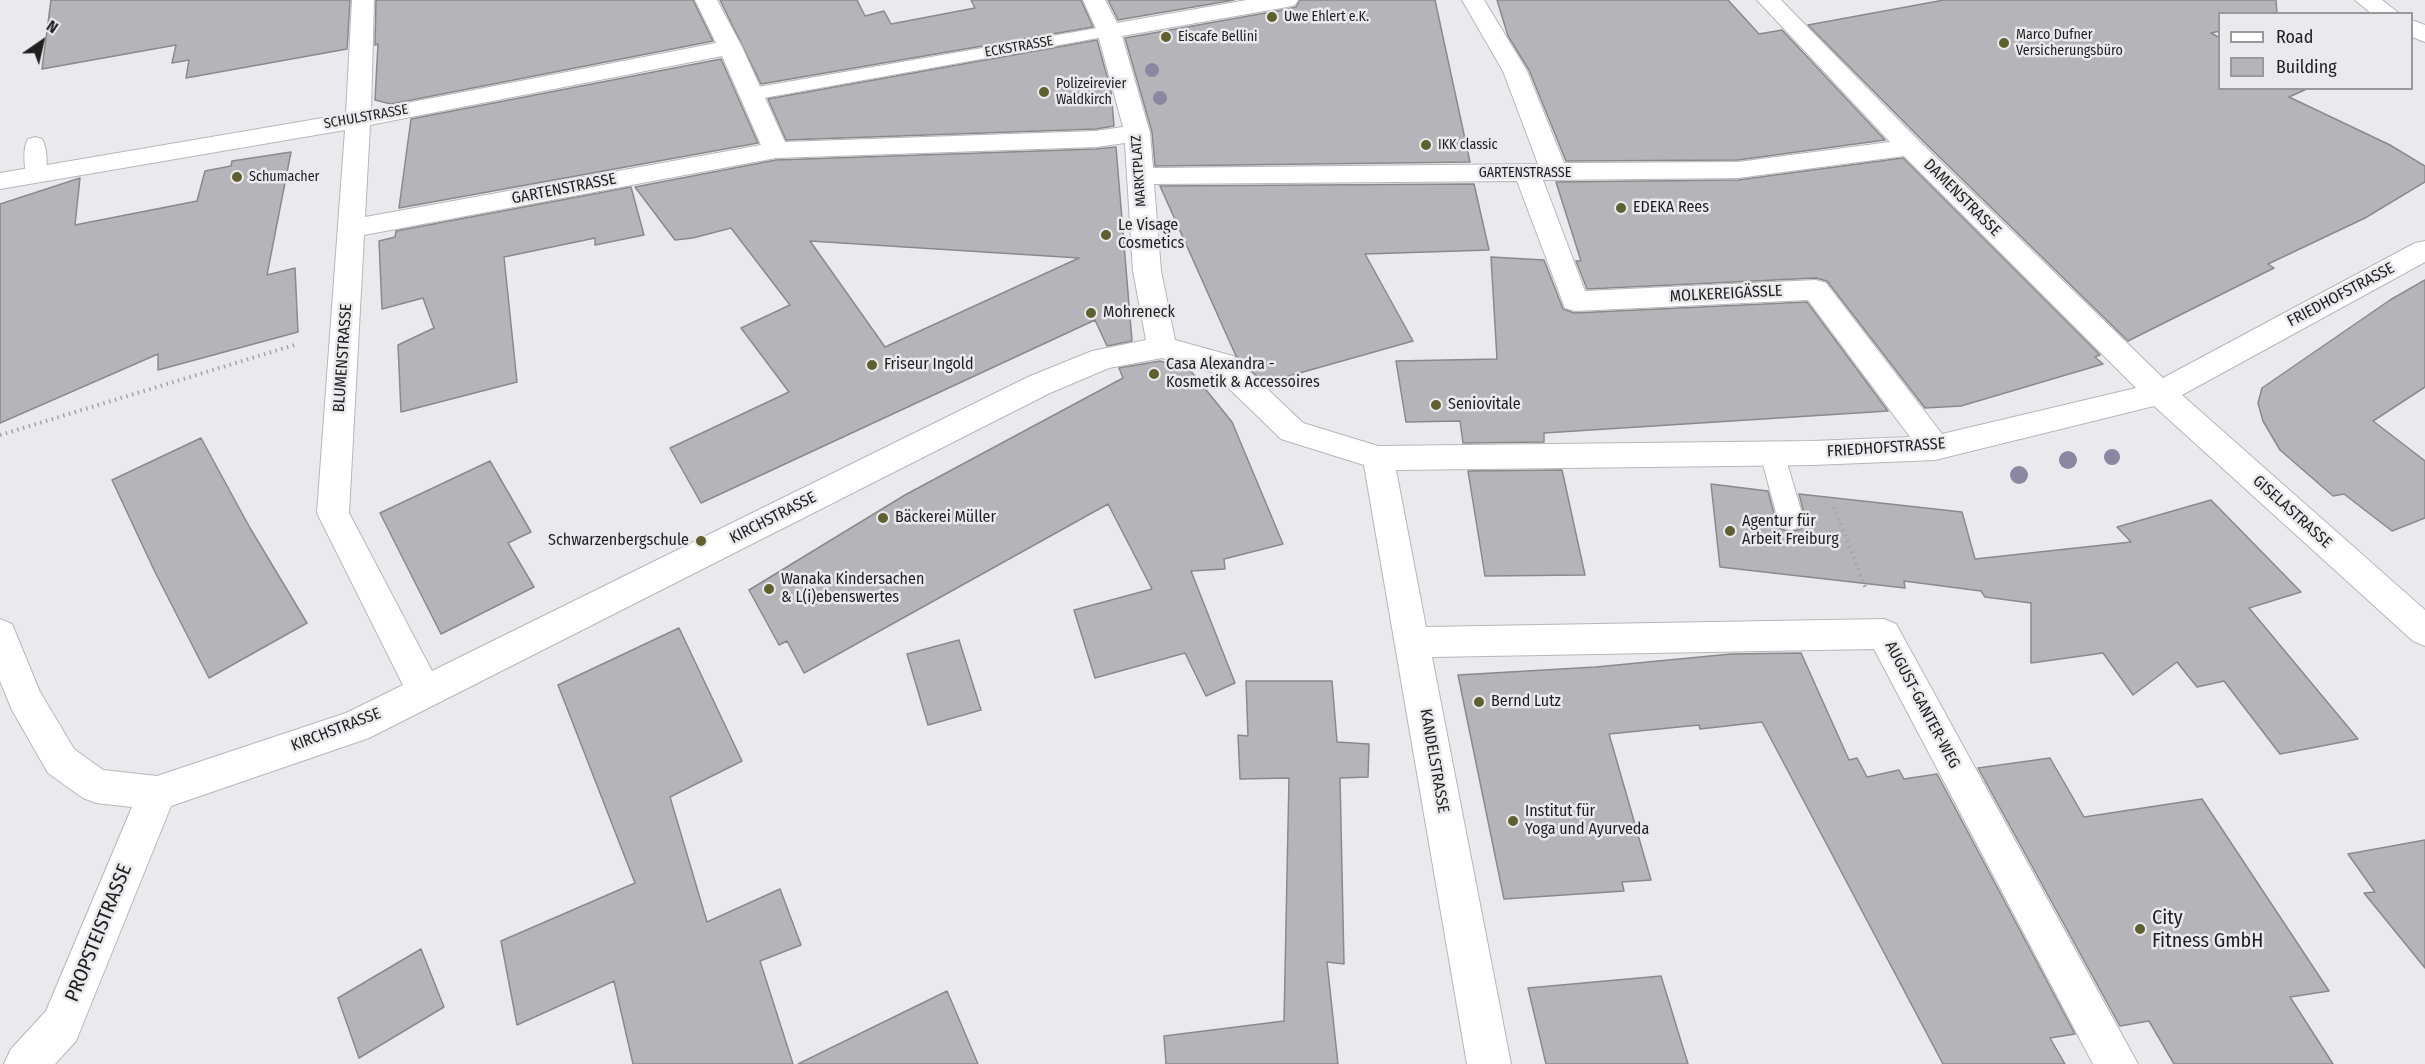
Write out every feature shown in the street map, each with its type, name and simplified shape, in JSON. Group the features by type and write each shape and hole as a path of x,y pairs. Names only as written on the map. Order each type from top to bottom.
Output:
{"street":[{"name":"BLUMENSTRASSE","path":"363,0 358,120 333,513 425,693"},
{"path":"706,0 752,94 776,150"},
{"name":"MARKTPLATZ","path":"1094,0 1108,31 1137,133 1148,271 1162,347"},
{"name":"ECKSTRASSE","path":"1108,31 1287,0"},
{"path":"1473,0 1515,71 1541,173"},
{"name":"DAMENSTRASSE","path":"1768,0 1910,147 2160,393"},
{"path":"2366,0 2386,12"},
{"name":"SCHULSTRASSE","path":"0,181 36,173 358,120 730,47"},
{"name":"GARTENSTRASSE","path":"351,229 776,150 1096,139 1137,133"},
{"name":"GARTENSTRASSE","path":"1139,176 1738,170 1910,147"},
{"name":"MOLKEREIGÄSSLE","path":"1541,173 1575,301 1816,290 1935,448"},
{"name":"FRIEDHOFSTRASSE","path":"1378,458 1812,453 1935,448 2160,393 2425,250"},
{"name":"KIRCHSTRASSE","path":"157,793 356,726 1039,385 1103,359 1162,347 1222,364 1292,431 1378,458"},
{"name":"GISELASTRASSE","path":"2160,393 2425,631"},
{"name":"KANDELSTRASSE","path":"1378,458 1489,1064"},
{"path":"0,634 25,699 61,761 96,786 157,793"},
{"name":"AUGUST-GANTER-WEG","path":"1413,642 1884,634 2116,1064"},
{"name":"PROPSTEISTRASSE","path":"26,1064 61,1026 157,793"}],"lane":[{"name":"ECKSTRASSE","path":"752,94 1108,31"},
{"path":"34,143 36,173"},
{"path":"1772,453 1791,520"}],"path":[{"path":"0,435 345,330"},
{"path":"1812,453 1884,634"}],"building":[{"path":"51,0 350,0 347,49 186,78 189,60 172,63 176,45 42,69"},
{"path":"376,0 693,0 713,41 391,104 375,100 378,44 375,45"},
{"path":"720,0 857,0 865,16 884,11 891,24 975,8 971,0 1081,0 1093,27 761,84"},
{"path":"1108,0 1234,0 1118,20"},
{"path":"1300,0 1435,0 1470,162 1155,166 1152,132 1125,38 1288,9 1296,7"},
{"path":"1497,0 1728,0 1759,34 1782,30 1885,140 1738,160 1566,161 1529,70 1508,36"},
{"path":"1944,0 2276,0 2277,12 2218,12 2218,31 2211,33 2218,37 2218,90 2305,90 2289,97 2390,145 2425,166 2425,182 2365,218 2268,264 2274,268 2128,341 1808,25"},
{"path":"1097,40 1111,91 1114,126 1096,129 786,140 768,99"},
{"path":"721,59 758,143 399,208 411,119"},
{"path":"1116,147 1132,341 1107,346 1095,320 701,503 670,448 789,392 741,328 790,305 731,228 693,238 675,240 635,187 776,160","holes":["810,241 1079,258 885,347"]},
{"path":"291,152 267,275 295,268 298,332 158,370 158,354 0,423 0,204 80,178 75,225 197,201 205,171 231,166 232,161"},
{"path":"1903,158 2100,355 2095,357 2103,364 1961,406 1925,408 1827,281 1816,278 1587,289 1576,261 1581,261 1556,182 1738,180"},
{"path":"1474,184 1489,250 1365,254 1413,341 1264,383 1236,356 1160,186"},
{"path":"631,187 644,235 595,245 595,238 504,257 517,382 401,412 398,345 434,328 423,298 382,309 379,241 395,237 396,231"},
{"path":"1491,257 1544,260 1563,309 1574,313 1807,302 1888,411 1544,433 1544,442 1463,443 1460,421 1406,422 1396,361 1497,359"},
{"path":"2425,280 2425,387 2373,421 2425,461 2425,518 2392,531 2344,494 2333,496 2280,450 2263,421 2258,403 2262,388 2390,300"},
{"path":"1160,361 1190,370 1232,422 1283,544 1224,559 1225,569 1191,571 1235,683 1206,696 1185,653 1095,678 1074,610 1152,589 1108,504 804,673 787,641 779,645 749,590 905,495 1123,378 1119,368"},
{"path":"201,438 250,528 307,623 209,678 155,572 112,480"},
{"path":"490,461 531,532 508,543 534,587 441,634 380,513"},
{"path":"1562,470 1585,575 1485,576 1468,471"},
{"path":"1711,484 1768,491 1776,521 1781,529 1790,532 1801,529 1806,521 1799,494 1962,512 1975,559 2131,542 2117,527 2211,500 2301,592 2249,608 2358,739 2280,754 2224,681 2197,687 2177,662 2133,695 2103,653 2031,663 2031,603 1985,597 1981,591 1904,581 1905,588 1720,567"},
{"path":"679,628 742,761 670,797 707,922 780,889 801,945 760,961 793,1064 633,1064 614,981 517,1025 501,941 635,883 558,685"},
{"path":"959,640 981,710 928,725 907,654"},
{"path":"1801,653 1849,760 1857,758 1867,777 1899,770 1904,779 1937,774 2075,1034 2050,1038 2065,1064 1943,1064 1762,722 1700,729 1699,725 1609,734 1651,880 1622,882 1624,891 1504,899 1458,675 1596,667 1731,654"},
{"path":"1246,681 1332,681 1337,742 1369,744 1368,777 1340,778 1344,964 1327,962 1338,1064 1166,1064 1164,1036 1284,1021 1289,778 1240,779 1238,735 1248,736"},
{"path":"2050,758 2084,817 2202,799 2329,991 2290,997 2333,1064 2174,1064 2149,1021 2120,1026 1978,768"},
{"path":"2425,840 2425,968 2364,893 2375,892 2348,854"},
{"path":"421,949 444,1007 359,1058 338,998"},
{"path":"1661,976 1688,1064 1546,1064 1528,988"},
{"path":"947,991 978,1064 798,1064"}],"place":[{"name":"Uwe Ehlert e.K.","path":"1272,17"},
{"name":"Eiscafe Bellini","path":"1166,37"},
{"name":"Marco Dufner Versicherungsbüro","path":"2004,43"},
{"name":"Polizeirevier Waldkirch","path":"1044,92"},
{"name":"IKK classic","path":"1426,145"},
{"name":"Schumacher","path":"237,177"},
{"name":"EDEKA Rees","path":"1621,208"},
{"name":"Le Visage Cosmetics","path":"1106,235"},
{"name":"Mohreneck","path":"1091,313"},
{"name":"Friseur Ingold","path":"872,365"},
{"name":"Casa Alexandra - Kosmetik & Accessoires","path":"1154,374"},
{"name":"Seniovitale","path":"1436,405"},
{"name":"Bäckerei Müller","path":"883,518"},
{"name":"Agentur für Arbeit Freiburg","path":"1730,531"},
{"name":"Schwarzenbergschule","path":"701,541"},
{"name":"Wanaka Kindersachen & L(i)ebenswertes","path":"769,589"},
{"name":"Bernd Lutz","path":"1479,702"},
{"name":"Institut für Yoga und Ayurveda","path":"1513,821"},
{"name":"City Fitness GmbH","path":"2140,929"}]}
